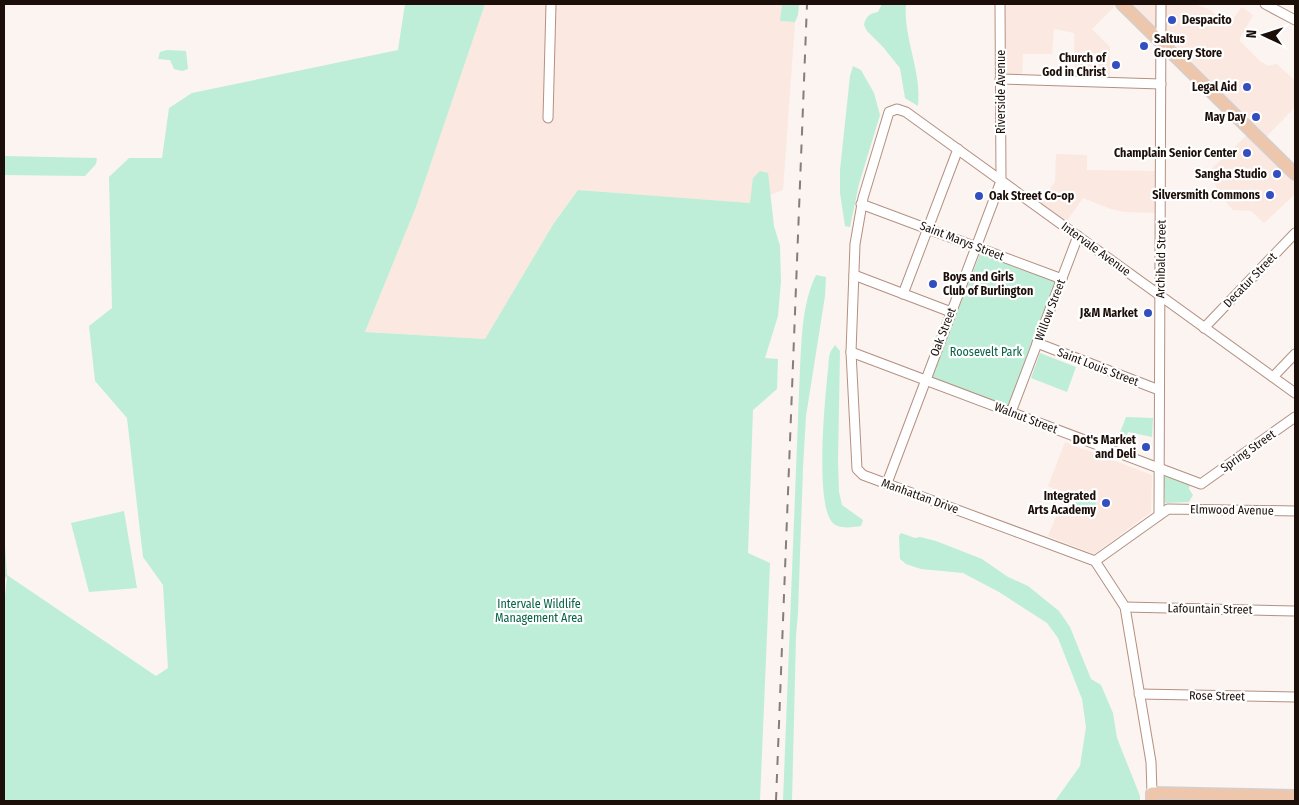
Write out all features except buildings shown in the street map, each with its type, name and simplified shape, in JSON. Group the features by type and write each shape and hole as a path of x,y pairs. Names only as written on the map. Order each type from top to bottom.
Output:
{"main road":[{"path":"1122,4 1295,174"},
{"path":"1152,797 1279,798 1295,796"}],"street":[{"path":"548,118 551,4"},
{"name":"Riverside Avenue","path":"1000,4 1001,181"},
{"name":"Archibald Street","path":"1159,515 1161,4"},
{"path":"1265,4 1280,8 1295,20"},
{"path":"1000,79 1161,84"},
{"name":"Intervale Avenue","path":"896,109 906,112 958,149 1295,393"},
{"name":"Manhattan Drive","path":"896,109 891,111 887,118 861,204 857,233 851,352 856,466 860,473 1095,561"},
{"path":"903,294 958,149"},
{"name":"Oak Street","path":"886,483 1001,181"},
{"name":"Saint Marys Street","path":"861,204 1062,279"},
{"name":"Decatur Street","path":"1204,328 1295,233"},
{"name":"Willow Street","path":"1011,412 1078,236"},
{"path":"854,275 951,312"},
{"name":"Saint Louis Street","path":"1037,343 1159,390"},
{"name":"Walnut Street","path":"851,352 1201,484"},
{"path":"1273,377 1295,354"},
{"name":"Spring Street","path":"1201,484 1295,417"},
{"name":"Elmwood Avenue","path":"1159,515 1168,509 1295,511"},
{"path":"1152,797 1150,762 1125,607 1095,561 1159,515"},
{"name":"Lafountain Street","path":"1125,607 1295,611"},
{"name":"Rose Street","path":"1139,694 1295,697"}],"shaded area":[{"path":"485,4 782,4 781,21 795,22 783,190 750,203 578,190 554,223 485,339 365,332 416,207"},
{"path":"1005,4 1117,4 1092,29 1110,47 1110,79 1075,78 1074,33 1054,29 1052,54 1023,54 1022,76 1005,76"},
{"path":"1130,4 1194,4 1211,10 1227,27 1242,7 1253,15 1239,40 1260,61 1268,66 1277,64 1295,81 1295,107 1266,137"},
{"path":"1247,135 1295,183 1295,194 1264,223 1251,211 1233,210 1220,195 1209,171"},
{"path":"1056,154 1087,155 1087,170 1156,171 1156,213 1125,212 1111,209 1083,198 1066,222 1040,203 1055,182"},
{"name":"Integrated Arts Academy","path":"1065,442 1152,475 1151,512 1094,554 1048,536 1065,495 1048,486"}],"green space":[{"name":"Intervale Wildlife Management Area","path":"405,4 485,4 416,207 365,332 485,339 554,223 578,190 750,203 753,178 760,171 768,173 774,226 780,246 781,281 778,316 765,358 778,359 777,389 753,410 748,553 770,563 760,801 4,801 4,607 7,576 4,580 4,532 7,575 156,676 168,668 163,585 143,557 127,418 95,381 89,326 112,308 109,177 129,158 162,158 169,108 192,93 398,50"},
{"path":"782,4 799,4 795,22 780,21"},
{"path":"882,4 906,4 907,29 919,93 918,106 905,98 900,68 867,31 864,25 867,17 878,12"},
{"path":"167,50 186,51 188,69 182,71 174,69 170,60 158,59 160,52"},
{"path":"853,66 861,70 874,93 880,115 859,184 850,227 845,226 840,193 840,170 850,76"},
{"path":"4,156 97,158 96,164 85,176 4,175"},
{"name":"Roosevelt Park","path":"981,251 1057,281 1009,407 932,377"},
{"path":"816,275 826,277 825,296 806,416 796,636 792,801 783,801 801,344 805,309"},
{"path":"835,345 840,351 839,492 842,505 863,520 861,526 842,527 835,525 827,511 824,494 822,449 825,403 829,355"},
{"path":"1040,353 1076,367 1067,392 1031,378"},
{"path":"1126,417 1153,418 1152,437 1128,432 1124,445 1116,443"},
{"path":"1165,476 1190,484 1189,489 1193,495 1189,502 1165,503"},
{"path":"1066,495 1096,496 1096,509 1066,509"},
{"path":"124,511 137,588 89,592 71,523"},
{"path":"901,533 915,538 920,537 936,541 982,559 1008,577 1028,586 1059,611 1070,627 1091,679 1101,685 1113,713 1117,738 1140,796 1140,801 1055,801 1080,766 1086,727 1082,699 1058,638 1047,623 999,592 963,573 921,569 906,564 900,559 899,536"}],"railway":[{"path":"776,801 807,4"}],"place":[{"name":"Despacito","path":"1172,20"},
{"name":"Saltus Grocery Store","path":"1144,46"},
{"name":"Church of God in Christ","path":"1116,65"},
{"name":"Legal Aid","path":"1247,87"},
{"name":"May Day","path":"1256,117"},
{"name":"Champlain Senior Center","path":"1247,153"},
{"name":"Sangha Studio","path":"1277,174"},
{"name":"Silversmith Commons","path":"1270,195"},
{"name":"Oak Street Co-op","path":"979,196"},
{"name":"Boys and Girls Club of Burlington","path":"933,284"},
{"name":"J&M Market","path":"1148,313"},
{"name":"Dot's Market and Deli","path":"1146,447"},
{"name":"Integrated Arts Academy","path":"1106,503"}]}
